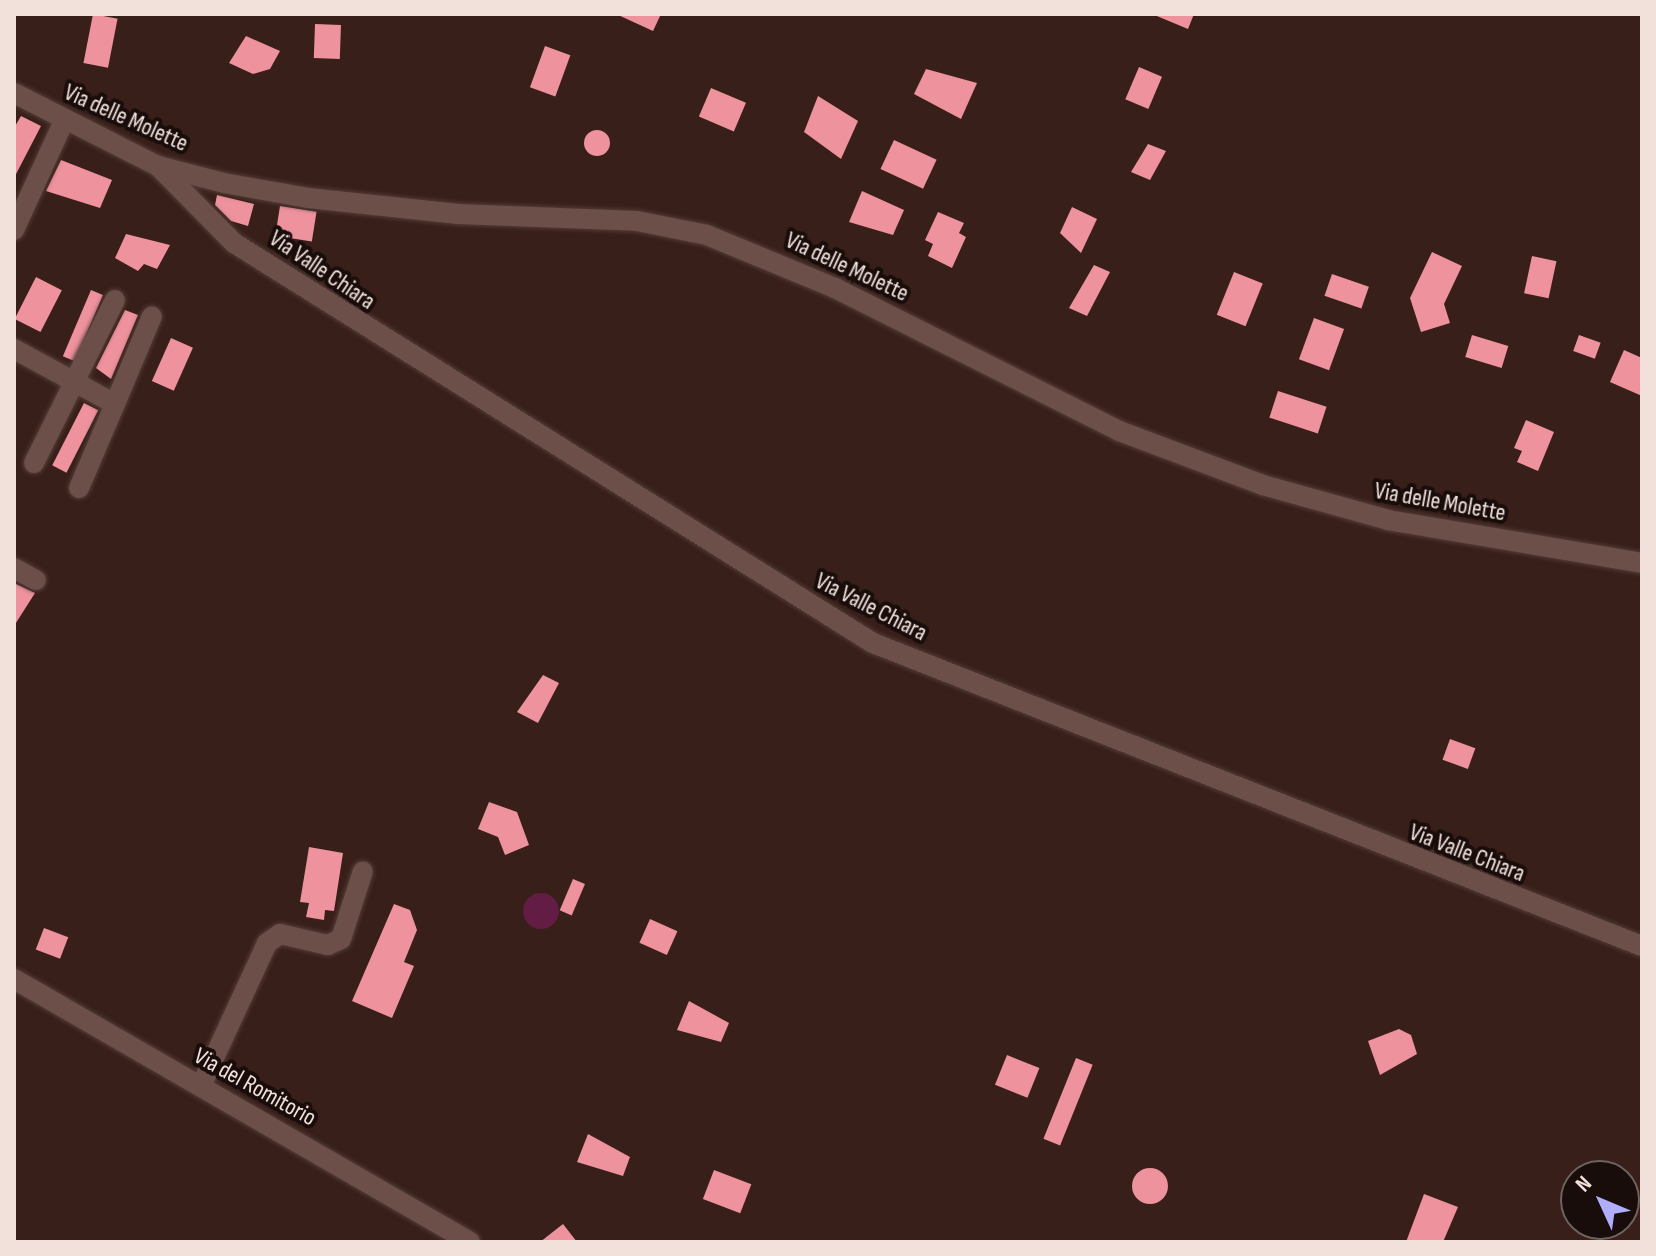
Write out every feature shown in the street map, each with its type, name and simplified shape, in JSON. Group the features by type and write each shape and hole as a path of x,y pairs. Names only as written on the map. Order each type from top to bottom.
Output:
{"street":[{"name":"Via delle Molette","path":"14,93 158,166 308,198 458,214 637,221 707,235 835,288 1119,431 1263,485 1388,520 1642,563"},
{"path":"14,230 64,121"},
{"name":"Via Valle Chiara","path":"158,166 234,243 873,643 1642,946"},
{"path":"34,463 115,300"},
{"path":"79,488 152,316"},
{"path":"14,349 115,404"},
{"path":"14,568 36,580"},
{"path":"201,1086 267,943 284,933 328,945 341,939 363,871"},
{"name":"Via del Romitorio","path":"14,979 201,1086 388,1204 470,1242"}],"shaded area":[{"path":"541,893 554,898 559,911 554,924 541,929 528,924 523,911 528,898"}],"building":[{"path":"93,14 118,19 108,68 83,63"},
{"path":"616,14 661,14 653,31"},
{"path":"1152,14 1194,14 1188,29"},
{"path":"315,24 341,25 340,59 314,58"},
{"path":"246,36 280,51 270,69 253,74 229,63"},
{"path":"545,46 570,55 555,97 530,87"},
{"path":"1139,67 1162,77 1148,109 1125,99"},
{"path":"926,69 977,83 961,119 914,94"},
{"path":"711,88 746,103 734,131 699,117"},
{"path":"818,96 858,121 841,159 804,132"},
{"path":"21,116 41,126 14,178 14,128"},
{"path":"597,130 606,134 610,143 606,152 597,156 588,152 584,143 588,134"},
{"path":"894,140 937,160 923,189 880,169"},
{"path":"1148,144 1166,151 1150,180 1131,172"},
{"path":"61,160 112,180 100,208 46,191"},
{"path":"862,191 904,210 893,235 849,222"},
{"path":"217,195 254,204 248,226 231,221 215,205"},
{"path":"280,206 317,212 312,241 275,236"},
{"path":"1072,207 1097,219 1081,253 1060,233"},
{"path":"938,212 964,223 959,233 966,237 952,268 928,256 933,244 925,240"},
{"path":"126,234 170,245 157,269 144,264 138,271 115,258"},
{"path":"1432,252 1462,266 1444,304 1450,323 1421,332 1410,298"},
{"path":"1532,256 1556,261 1549,298 1524,293"},
{"path":"1094,265 1110,272 1087,316 1069,308"},
{"path":"1234,272 1263,284 1246,326 1217,315"},
{"path":"1332,274 1369,287 1361,308 1325,296"},
{"path":"36,277 62,290 41,332 15,319"},
{"path":"91,290 103,295 75,361 63,356"},
{"path":"125,310 138,315 111,379 96,368"},
{"path":"1314,318 1344,329 1329,370 1299,359"},
{"path":"1472,335 1508,346 1502,368 1465,357"},
{"path":"1579,335 1601,343 1595,359 1573,351"},
{"path":"171,338 193,348 174,391 152,381"},
{"path":"1624,350 1642,358 1642,396 1610,382"},
{"path":"1278,391 1327,407 1318,433 1269,418"},
{"path":"84,403 98,410 66,473 52,465"},
{"path":"1526,420 1554,432 1538,471 1517,462 1522,451 1514,448"},
{"path":"14,583 35,593 14,626"},
{"path":"543,675 559,683 538,723 517,712"},
{"path":"1450,739 1475,748 1468,769 1442,760"},
{"path":"489,802 517,812 529,845 505,855 498,837 478,829"},
{"path":"309,847 343,853 334,911 325,910 324,920 306,917 309,903 300,902"},
{"path":"573,879 585,884 572,915 560,910"},
{"path":"394,904 410,910 417,930 404,962 414,966 392,1018 352,1001"},
{"path":"650,919 677,931 667,955 639,943"},
{"path":"44,928 68,937 60,959 36,949"},
{"path":"689,1001 729,1023 721,1042 677,1030"},
{"path":"1399,1029 1411,1035 1417,1054 1380,1075 1368,1041"},
{"path":"1007,1055 1039,1068 1027,1098 995,1085"},
{"path":"1076,1058 1093,1065 1060,1145 1043,1139"},
{"path":"588,1134 630,1157 623,1176 577,1162"},
{"path":"1150,1168 1163,1173 1168,1186 1163,1199 1150,1204 1137,1199 1132,1186 1137,1173"},
{"path":"714,1170 751,1184 740,1213 703,1199"},
{"path":"1424,1194 1458,1207 1443,1242 1406,1242"},
{"path":"563,1224 577,1242 540,1242"}]}
